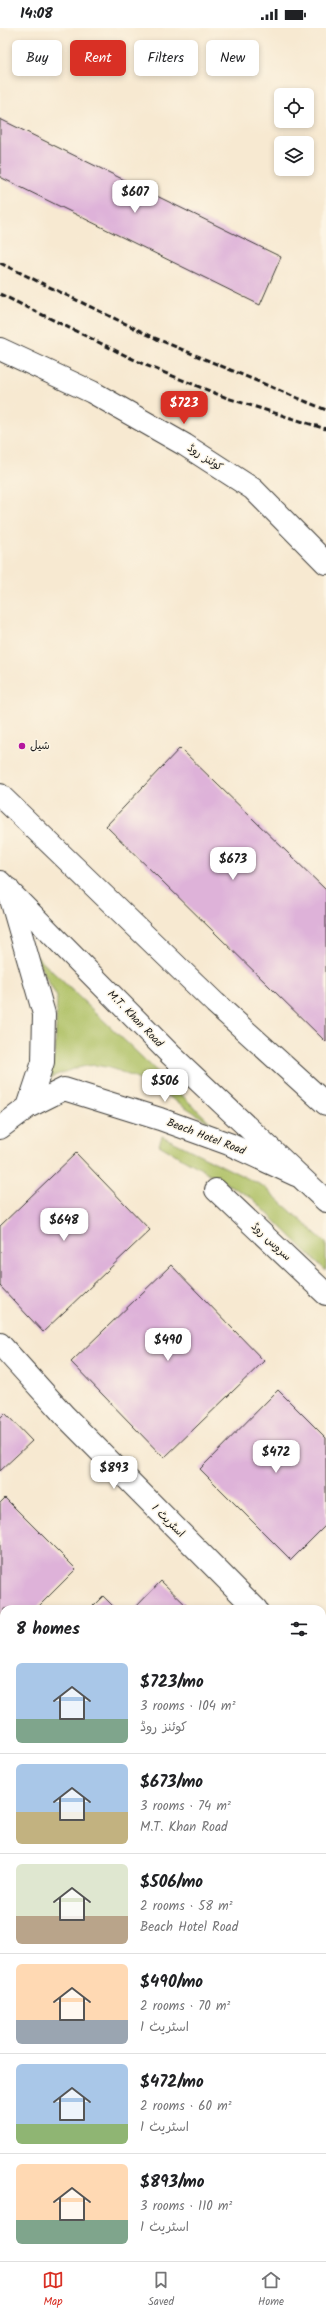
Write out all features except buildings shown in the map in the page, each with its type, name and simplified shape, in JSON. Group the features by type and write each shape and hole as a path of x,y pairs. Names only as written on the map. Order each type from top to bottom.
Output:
{"main road":[{"name":"کوئنز روڈ","path":"0,349 92,392 185,445 253,489 326,563"},
{"path":"0,795 215,1003 326,1104"},
{"path":"4,886 44,1014 43,1062 28,1107"},
{"name":"M.T. Khan Road","path":"4,886 171,1055 326,1201"},
{"name":"Beach Hotel Road","path":"0,1128 28,1107 64,1089 160,1119 229,1144 301,1177"},
{"name":"سروس روڈ","path":"216,1190 326,1294"},
{"name":"اسٹریٹ 1","path":"0,1344 65,1416 252,1605"}],"green space":[{"path":"32,952 212,1124 168,1096 133,1077 99,1066 80,1067 39,1082 55,1055 57,997"},
{"path":"162,1136 263,1186 326,1243 326,1271 252,1198 159,1145"}],"railway":[{"path":"0,263 157,339 326,410"},
{"path":"0,294 143,364 227,398 326,429"}],"place":[{"name":"شیل","path":"22,746"}]}
